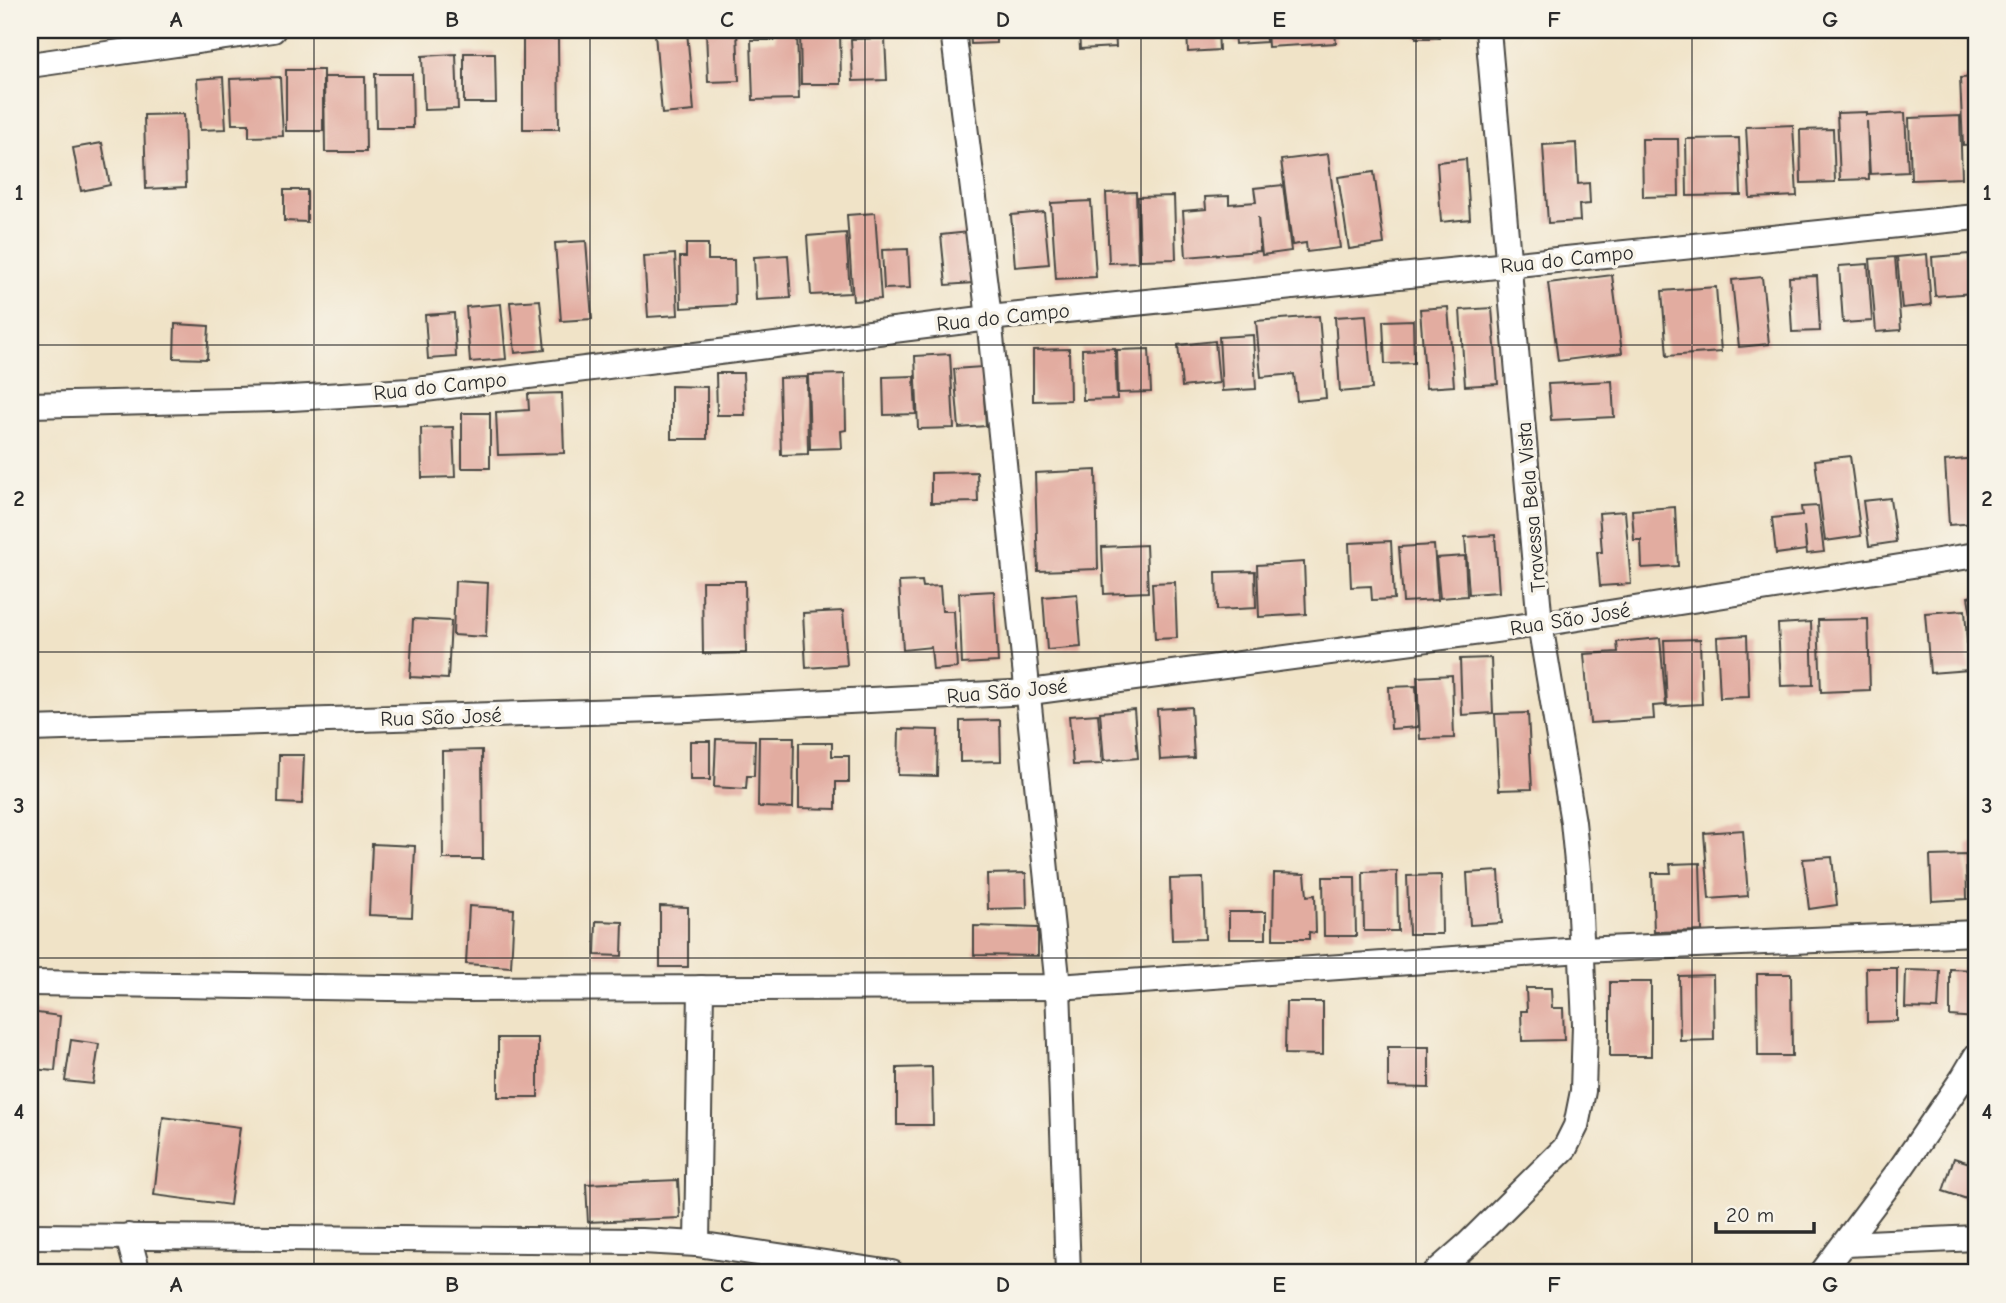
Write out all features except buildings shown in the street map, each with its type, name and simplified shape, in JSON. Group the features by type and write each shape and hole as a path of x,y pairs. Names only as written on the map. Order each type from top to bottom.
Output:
{"street":[{"path":"30,65 273,30"},
{"path":"953,30 989,318 1030,692 1058,987 1068,1273"},
{"name":"Travessa Bela Vista","path":"1436,1273 1565,1148 1576,1126 1583,1091 1585,1024 1578,872 1573,822 1540,624 1488,30"},
{"name":"Rua do Campo","path":"30,405 409,391 989,318 1976,217"},
{"name":"Rua São José","path":"30,729 688,709 1030,692 1540,624 1976,555"},
{"path":"30,983 460,989 1058,987 1581,950 1976,933"},
{"path":"697,1244 701,988"},
{"path":"1822,1273 1846,1244 1964,1078 1976,1056"},
{"path":"30,1236 642,1241 697,1244 793,1265 892,1273"},
{"path":"128,1237 138,1273"},
{"path":"1846,1244 1976,1238"}]}
